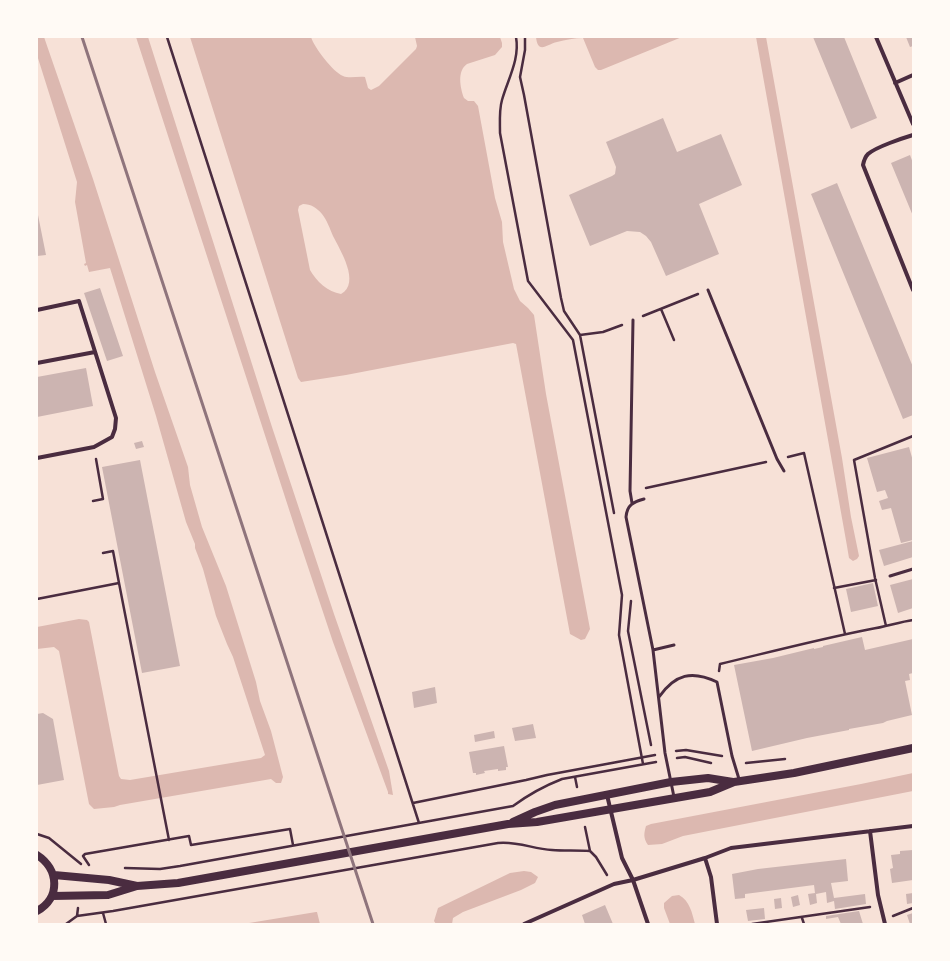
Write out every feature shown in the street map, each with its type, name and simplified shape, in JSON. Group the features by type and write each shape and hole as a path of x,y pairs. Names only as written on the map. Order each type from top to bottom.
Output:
{"main road":[{"path":"508,824 555,805 607,794 671,782 708,778 736,781 794,773 913,748"},
{"path":"52,896 108,896 137,886 178,883 508,824 537,822 674,799 710,792 736,781"},
{"path":"37,855 48,863 54,876 52,896 46,904 37,911"},
{"path":"54,876 108,880 137,886"}],"street":[{"path":"876,37 913,124"},
{"path":"895,83 913,76"},
{"path":"913,135 870,152 864,158 863,165 913,290"},
{"path":"37,310 79,301 116,418 115,429 112,437 94,447 37,458"},
{"path":"37,363 95,352"},
{"path":"607,794 622,858 633,880 648,924"},
{"path":"524,924 614,884 633,880 705,858 731,848 913,826"},
{"path":"870,831 880,905 885,924"},
{"path":"705,858 711,877 717,924"}],"lane":[{"path":"708,290 777,459 784,471"},
{"path":"632,320 630,491 632,503"},
{"path":"644,500 632,503 626,511 627,522 653,650 665,753 674,799"},
{"path":"890,576 913,569"},
{"path":"653,650 674,645"},
{"path":"659,697 666,687 677,679 690,675 704,676 717,682 736,781"}],"path":[{"path":"167,37 413,803 418,823"},
{"path":"516,37 516,60 502,101 500,133 528,281 573,340 622,595 620,635 643,764"},
{"path":"525,37 525,50 520,77 561,298 564,311 580,336 615,518"},
{"path":"661,309 674,340"},
{"path":"886,626 854,460 913,436"},
{"path":"93,501 103,499 94,447"},
{"path":"611,495 804,453 844,634"},
{"path":"103,553 113,551 170,840"},
{"path":"834,588 876,580"},
{"path":"37,599 119,583"},
{"path":"631,598 628,631 652,747"},
{"path":"717,682 720,664 844,634 913,620"},
{"path":"413,803 547,775 665,753 686,750 721,756 732,756"},
{"path":"576,777 580,800"},
{"path":"122,868 160,869 180,866 496,809"},
{"path":"582,815 590,851 596,857 605,873 614,884"},
{"path":"90,866 83,856 85,854 189,836 191,845 290,830 293,845"},
{"path":"37,834 49,838 81,864 95,867"},
{"path":"77,916 103,913 508,842 552,850 575,849 590,851"},
{"path":"752,924 802,918 880,905"},
{"path":"883,919 913,908"},
{"path":"103,913 106,924"},
{"path":"802,918 804,924"}],"shaded area":[{"path":"37,37 44,37 93,179 155,372 188,467 190,485 202,527 226,586 256,682 260,701 271,731 283,777 281,783 276,783 271,779 114,807 94,809 89,804 59,651 54,647 37,649 37,627 79,619 87,620 89,622 119,776 121,779 130,780 261,758 265,755 233,657 216,616 203,569 186,522 156,416 110,268 89,272 87,265 85,266 84,264 86,263 75,202 77,182 37,55"},
{"path":"136,37 148,37 272,427 334,614 389,771 393,795 388,794 333,642"},
{"path":"190,37 311,37 320,53 334,70 346,77 365,77 368,88 371,90 379,86 416,49 417,46 415,37 500,37 502,47 495,55 467,64 464,67 460,80 461,89 464,98 468,101 474,101 478,106 495,198 502,222 503,242 514,289 520,301 534,315 546,394 590,629 585,639 581,640 570,634 516,344 513,343 346,375 301,382 298,378","holes":["306,204 316,208 324,216 344,258 349,275 349,282 347,289 341,294 336,293 323,285 310,270 298,210 299,206"]},
{"path":"536,37 682,37 598,70 595,67 583,38 553,43 541,47 537,42"},
{"path":"756,37 766,37 859,556 853,561 849,558"},
{"path":"913,773 913,791 683,836 662,844 648,845 646,842 644,833 646,826 651,824"},
{"path":"524,871 531,872 538,877 535,883 521,890 463,912 453,918 452,924 436,924 434,921 438,908 510,873"},
{"path":"679,895 688,904 695,924 670,924 664,908 664,903 672,896"},
{"path":"317,912 320,924 243,924"}],"building":[{"path":"813,37 844,37 877,118 851,129"},
{"path":"906,37 913,37 913,46 910,47"},
{"path":"663,118 677,152 721,134 742,185 699,204 719,254 666,276 651,242 640,232 627,231 590,246 569,195 615,174 616,167 606,142"},
{"path":"910,155 913,163 913,216 891,163"},
{"path":"837,183 913,367 913,415 903,419 811,194"},
{"path":"37,210 46,255 37,256"},
{"path":"100,288 123,356 107,361 84,293"},
{"path":"86,368 93,406 37,417 37,377"},
{"path":"142,441 144,447 136,449 134,443"},
{"path":"909,447 913,461 913,540 901,543 891,508 882,510 879,501 888,498 885,490 877,492 867,458"},
{"path":"140,460 180,666 142,673 102,467"},
{"path":"913,541 913,557 884,566 879,550"},
{"path":"913,579 913,608 898,613 890,585"},
{"path":"873,583 878,606 851,612 846,589"},
{"path":"862,637 865,650 913,639 913,673 909,674 910,680 905,681 912,715 883,723 849,729 752,751 734,665 773,658"},
{"path":"435,687 437,703 414,708 412,692"},
{"path":"43,713 53,719 64,780 37,785 37,714"},
{"path":"533,724 536,738 515,741 512,728"},
{"path":"494,731 495,738 475,742 474,735"},
{"path":"504,746 508,767 506,767 506,770 498,771 498,769 484,771 485,773 476,775 476,773 473,773 469,752"},
{"path":"913,850 913,880 892,883 890,869 893,868 891,855 900,854 900,851"},
{"path":"846,859 848,881 831,883 834,898 865,894 866,904 835,909 834,901 827,903 826,892 816,894 817,903 810,905 808,894 815,893 814,885 745,894 745,898 735,899 732,874 758,869"},
{"path":"913,893 913,903 907,904 906,894"},
{"path":"798,895 800,905 793,907 791,897"},
{"path":"781,898 782,908 775,909 774,899"},
{"path":"605,905 613,924 585,924 582,915"},
{"path":"764,908 765,919 748,921 746,910"},
{"path":"859,911 863,924 841,924 838,917 826,919 826,916"},
{"path":"913,913 913,924 910,924 907,915"}],"railway":[{"path":"82,37 373,924"}]}
